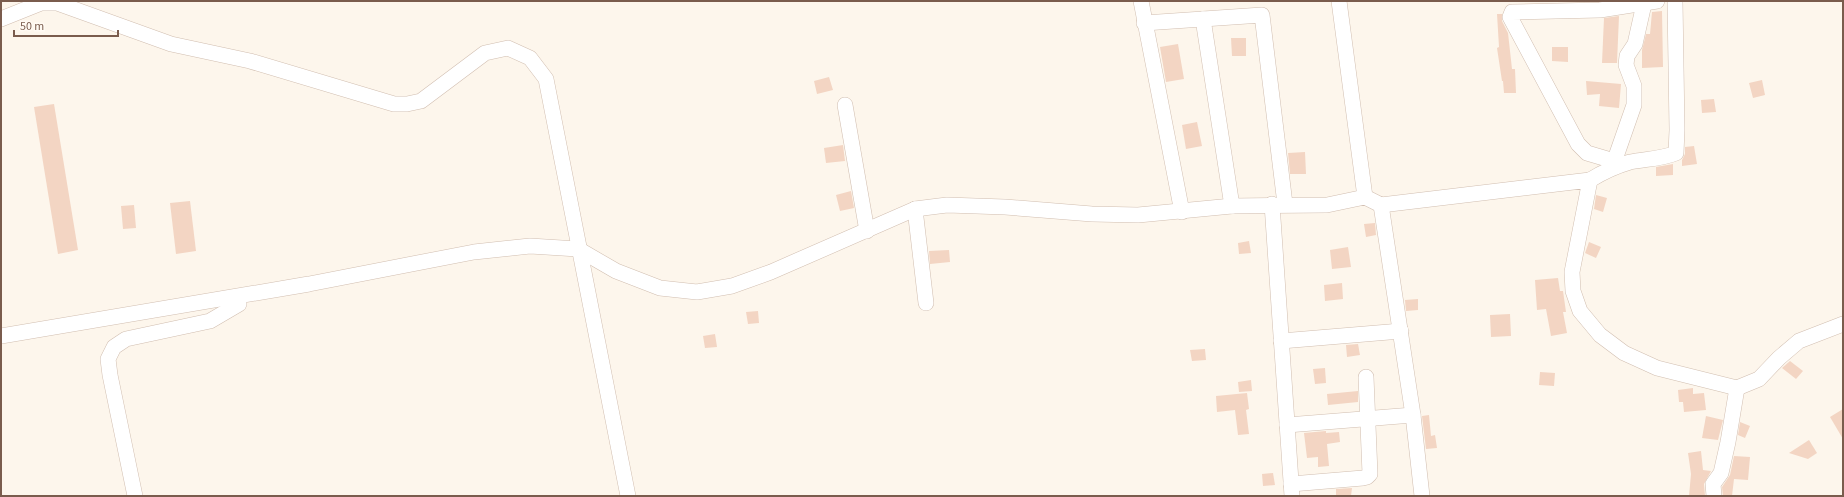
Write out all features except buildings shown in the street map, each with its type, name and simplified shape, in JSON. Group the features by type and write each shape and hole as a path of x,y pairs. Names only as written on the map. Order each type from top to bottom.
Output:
{"street":[{"path":"1141,1 1144,23 1182,212"},
{"path":"1339,1 1365,197"},
{"path":"1,336 310,284 474,252 530,246 578,249 616,271 660,288 697,292 732,286 867,231 890,219 915,209 947,205 1005,207 1092,214 1138,215 1182,212 1232,206 1278,204 1327,205 1365,197 1381,205 1590,180 1613,164 1668,157 1676,153 1675,1"},
{"path":"1,19 41,2 57,3 171,44 250,61 394,104 407,104 421,101 485,53 508,48 530,58 546,79 578,249 628,496"},
{"path":"1650,3 1635,44 1627,56 1626,65 1634,86 1634,105 1613,164 1587,153 1578,144 1510,17 1512,12 1578,11 1650,3"},
{"path":"1144,23 1262,15 1278,204 1281,341 1292,490 1367,477 1370,474 1366,377"},
{"path":"1203,19 1232,206"},
{"path":"845,105 867,231"},
{"path":"1590,180 1572,272 1573,291 1580,311 1600,335 1624,352 1657,368 1737,388 1759,379 1779,358 1799,341 1843,324"},
{"path":"1381,205 1413,415 1422,496"},
{"path":"915,209 926,303"},
{"path":"135,496 110,375 108,360 114,347 126,340 210,321 239,304"},
{"path":"1281,341 1401,331"},
{"path":"1714,496 1713,484 1721,473 1737,388"},
{"path":"1287,425 1413,415"}]}
